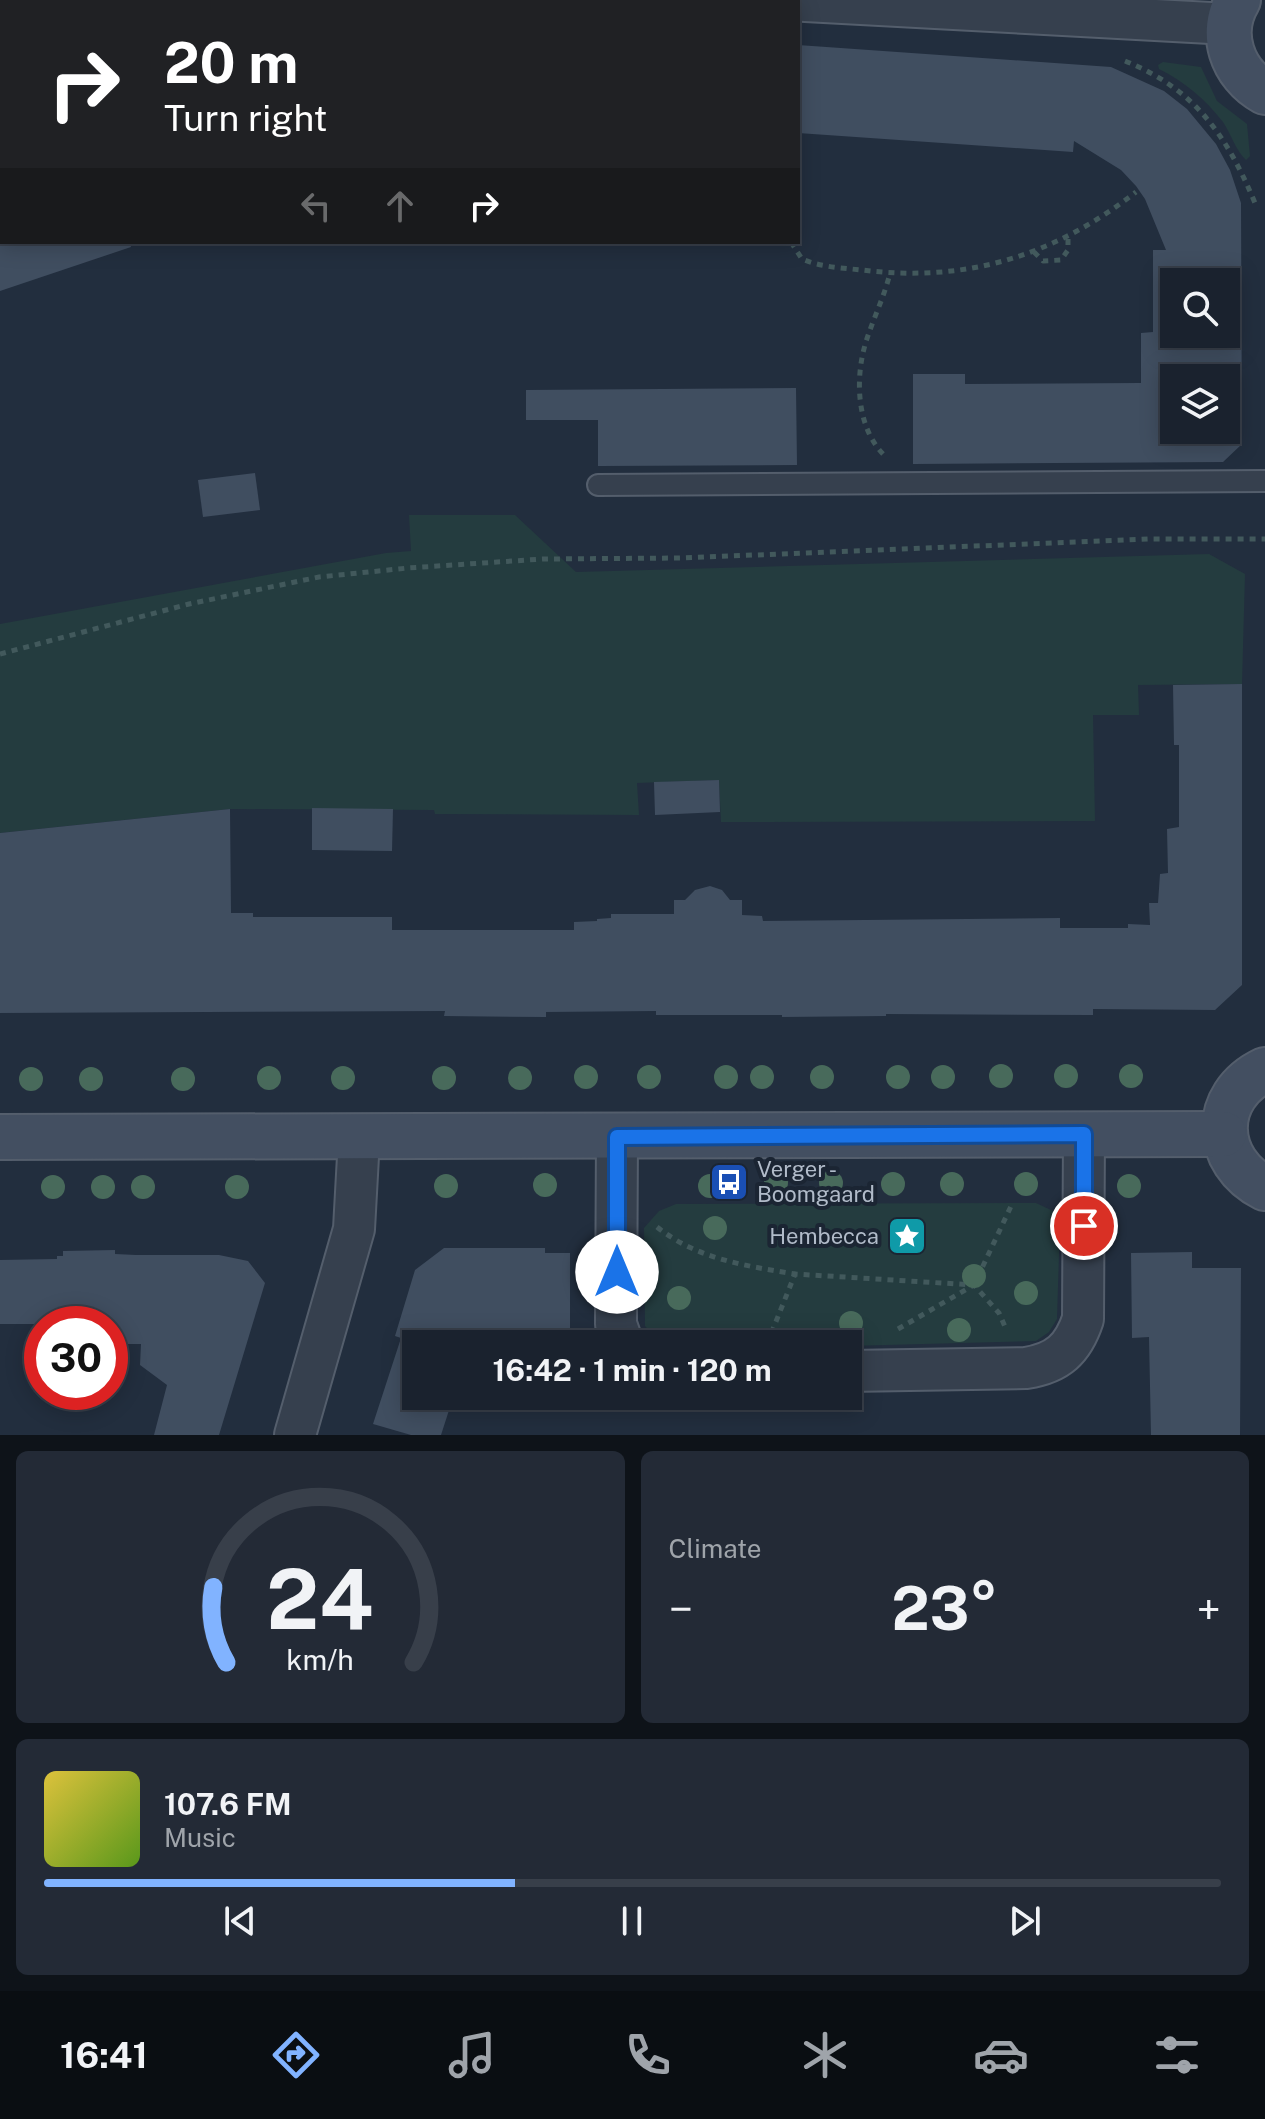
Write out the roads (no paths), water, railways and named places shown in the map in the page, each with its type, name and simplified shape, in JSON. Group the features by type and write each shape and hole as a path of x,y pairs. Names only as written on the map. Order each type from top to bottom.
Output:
{"street":[{"path":"800,0 1233,12 1229,42 1233,59 1242,75 1265,92"},
{"path":"1265,1070 1251,1078 1233,1098 1227,1111 1224,1134 1237,1168 1251,1181 1265,1188"},
{"path":"862,1371 1026,1368 1059,1359 1071,1347 1083,1319 1084,1134"},
{"path":"0,1137 1224,1134"},
{"path":"617,1137 618,1330"},
{"path":"295,1435 354,1229 359,1138"}],"lane":[{"path":"598,485 1265,481"}],"place":[{"name":"Verger - Boomgaard","path":"729,1182"},
{"name":"Hembecca","path":"907,1236"}]}
